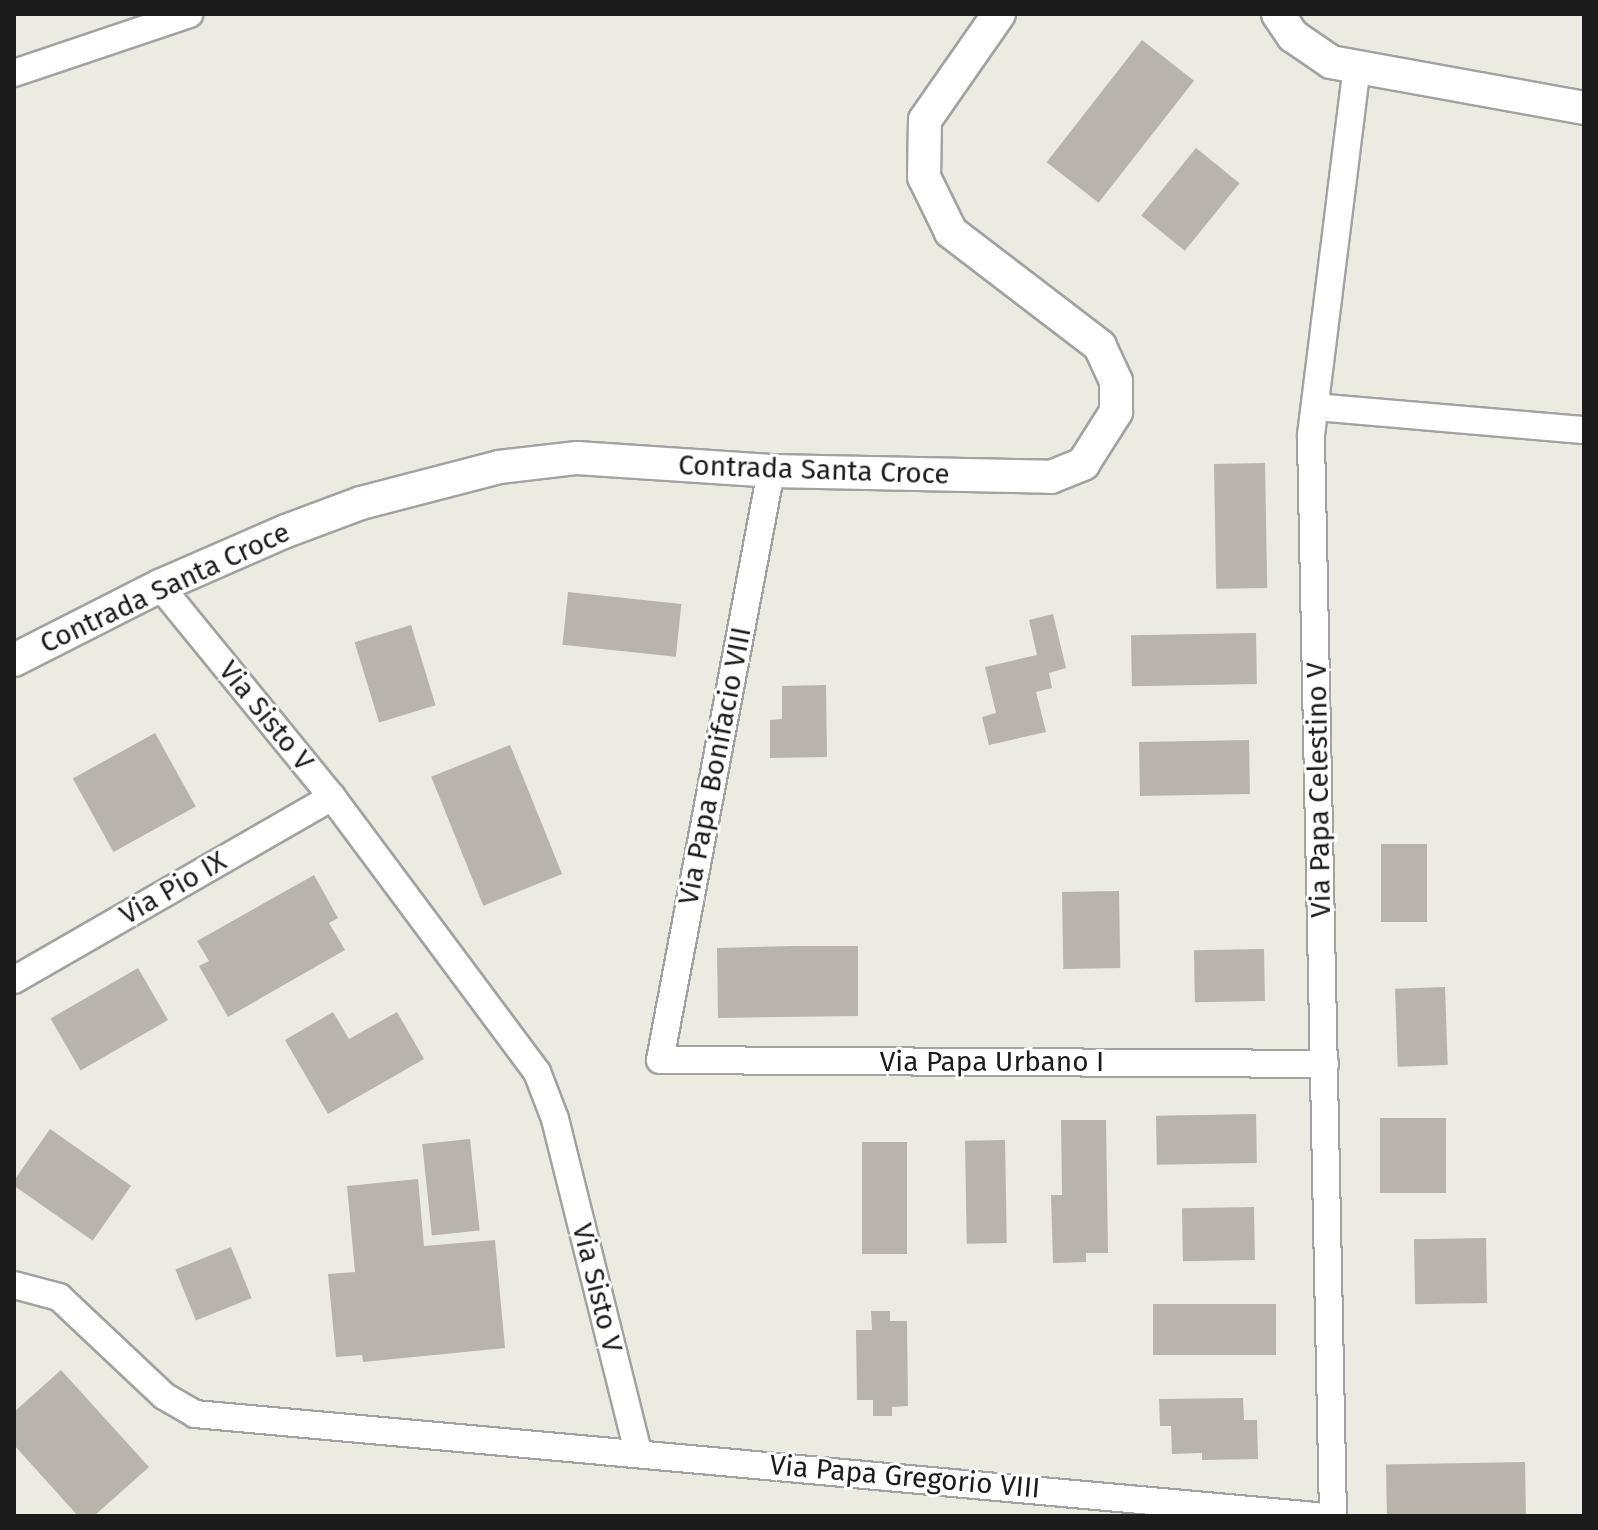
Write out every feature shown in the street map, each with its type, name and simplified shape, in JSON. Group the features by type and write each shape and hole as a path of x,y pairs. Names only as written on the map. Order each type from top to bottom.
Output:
{"street":[{"path":"14,73 189,14"},
{"name":"Contrada Santa Croce","path":"14,660 160,586 361,503 499,467 577,458 771,471 1051,477 1083,464 1105,435 1116,412 1116,381 1100,346 951,232 924,177 925,120 999,14"},
{"path":"1278,14 1293,36 1318,54 1357,67 1584,108"},
{"name":"Via Papa Celestino V","path":"1333,1516 1311,435 1357,67"},
{"path":"1315,407 1584,430"},
{"name":"Via Papa Bonifacio VIII","path":"660,1060 771,471"},
{"name":"Via Sisto V","path":"160,586 332,797 537,1072 555,1119 638,1451"},
{"name":"Via Pio IX","path":"14,980 332,797"},
{"name":"Via Papa Urbano I","path":"660,1060 1325,1064"},
{"path":"14,1285 59,1297 164,1396 195,1414 638,1451"},
{"name":"Via Papa Gregorio VIII","path":"638,1451 1315,1516"}],"building":[{"path":"1142,40 1194,81 1099,203 1047,162"},
{"path":"1196,148 1240,183 1185,251 1141,216"},
{"path":"1265,463 1267,588 1216,589 1214,464"},
{"path":"568,592 681,604 676,657 562,645"},
{"path":"1053,614 1066,668 1049,673 1052,688 1036,692 1046,732 989,745 982,717 996,713 985,667 1037,655 1029,620"},
{"path":"411,625 436,705 379,723 355,642"},
{"path":"1256,633 1257,684 1132,686 1131,635"},
{"path":"826,685 827,757 770,758 770,720 782,719 782,686"},
{"path":"155,733 196,806 114,852 73,779"},
{"path":"1249,740 1250,794 1140,796 1139,742"},
{"path":"510,745 562,874 483,906 431,777"},
{"path":"1381,844 1427,844 1427,922 1381,922"},
{"path":"314,875 338,918 329,923 345,950 228,1017 199,966 209,961 197,941"},
{"path":"1119,891 1120,968 1063,969 1062,892"},
{"path":"858,946 858,1016 718,1018 717,948"},
{"path":"1264,949 1265,1001 1195,1002 1194,950"},
{"path":"138,968 168,1020 81,1070 51,1018"},
{"path":"1445,987 1448,1065 1398,1067 1395,989"},
{"path":"333,1012 349,1039 397,1012 424,1059 328,1114 285,1040"},
{"path":"1256,1114 1257,1163 1157,1165 1156,1116"},
{"path":"1380,1118 1446,1118 1446,1193 1380,1193"},
{"path":"1061,1120 1106,1120 1108,1253 1086,1253 1086,1262 1053,1263 1051,1195 1062,1195"},
{"path":"50,1129 131,1186 93,1241 14,1186 14,1180"},
{"path":"470,1139 480,1230 432,1236 422,1144"},
{"path":"1005,1140 1007,1243 967,1244 965,1141"},
{"path":"862,1142 907,1142 907,1254 862,1254"},
{"path":"418,1179 424,1246 495,1240 505,1348 363,1362 362,1355 336,1357 328,1274 355,1272 347,1186"},
{"path":"1254,1207 1255,1260 1183,1261 1182,1208"},
{"path":"1486,1238 1487,1303 1415,1304 1414,1239"},
{"path":"231,1247 252,1298 196,1320 175,1269"},
{"path":"1153,1304 1276,1304 1276,1355 1153,1355"},
{"path":"871,1311 890,1311 890,1321 907,1321 908,1406 892,1407 892,1416 873,1416 873,1400 857,1400 856,1330 872,1330"},
{"path":"61,1370 149,1467 94,1516 78,1516 14,1445 14,1412"},
{"path":"1243,1398 1244,1420 1257,1420 1258,1459 1202,1460 1202,1453 1172,1454 1171,1426 1160,1426 1159,1399"},
{"path":"1525,1462 1526,1516 1387,1516 1386,1464"}]}
